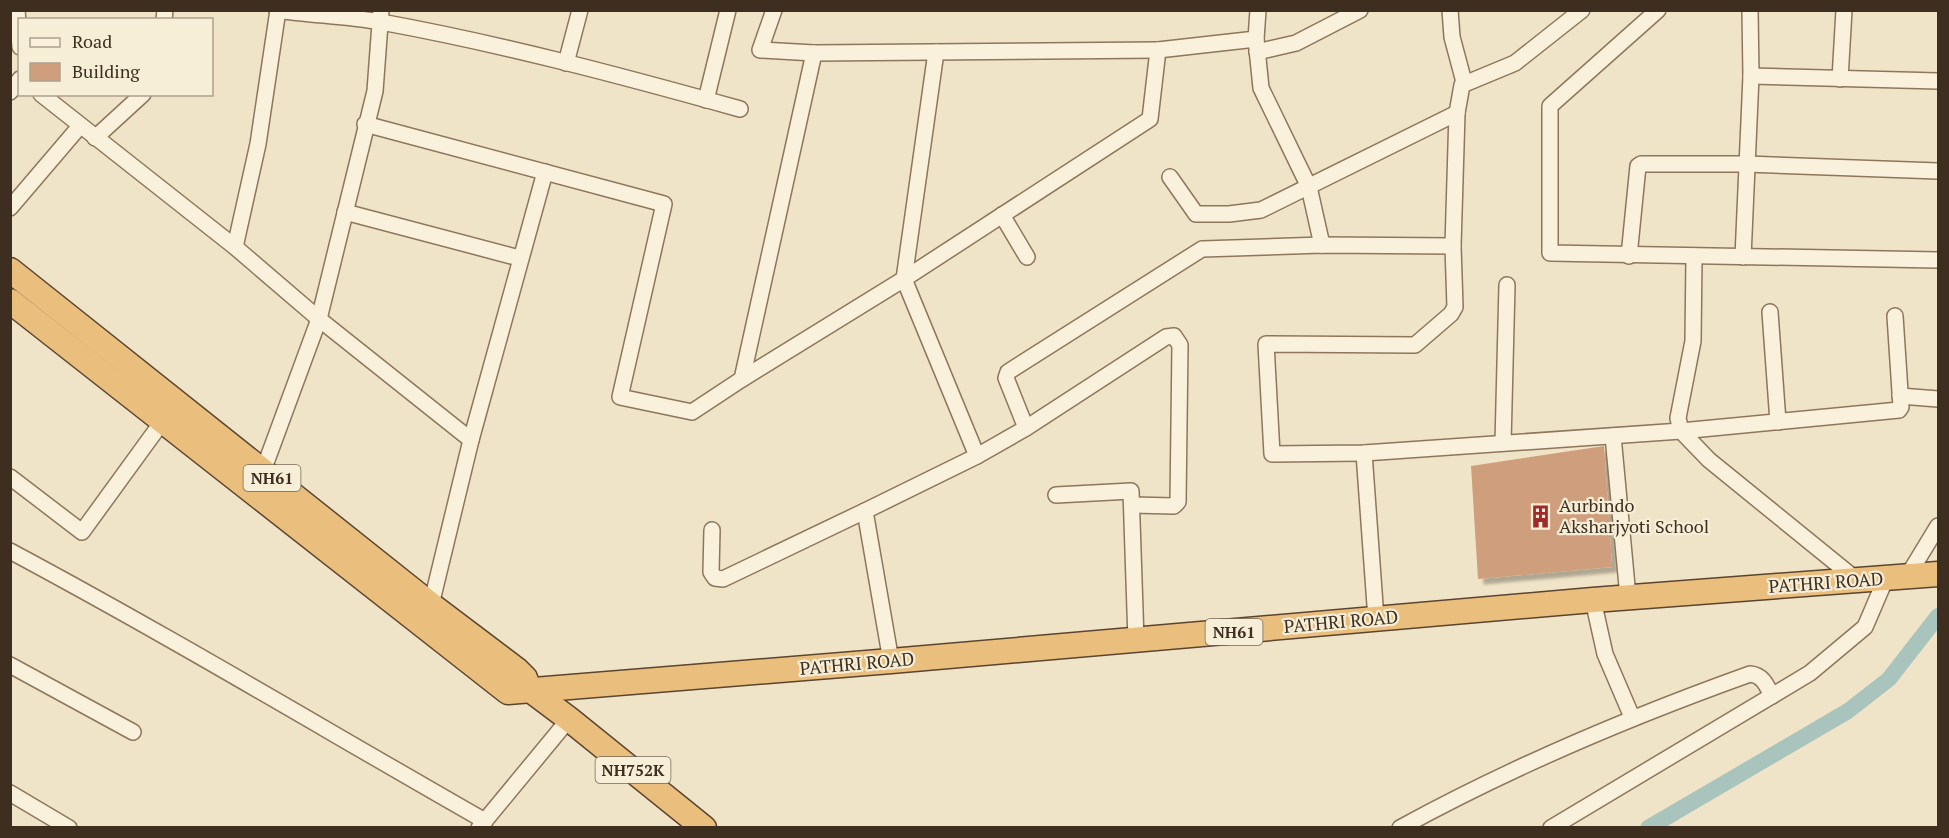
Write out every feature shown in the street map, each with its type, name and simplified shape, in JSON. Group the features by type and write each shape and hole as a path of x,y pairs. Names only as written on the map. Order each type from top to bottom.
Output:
{"highway":[{"name":"NH61","path":"10,270 431,605 520,673 529,689 508,692 504,690 10,301"},
{"name":"PATHRI ROAD","path":"529,689 891,662 1628,597 1938,574"},
{"name":"NH752K","path":"529,689 704,828"}],"street":[{"path":"16,10 18,28"},
{"path":"566,63 580,10"},
{"path":"706,100 728,10"},
{"path":"774,10 760,51 814,53 1158,50 1296,43 1359,10"},
{"path":"1258,10 1257,45 1261,88 1309,187 1322,245"},
{"path":"1450,10 1453,45 1464,82 1457,112 1453,246 1455,307 1451,314 1418,344 1271,342 1265,346 1272,454 1364,453 1613,436 1899,410 1895,316"},
{"path":"1464,82 1512,64 1567,17 1582,10"},
{"path":"1658,10 1553,101 1550,108 1550,254 1938,260"},
{"path":"1743,257 1750,76 1750,10"},
{"path":"1840,79 1844,10"},
{"path":"235,247 258,144 277,11 380,16 740,109"},
{"path":"263,471 319,319 365,124 375,91 380,16"},
{"path":"365,124 664,204 620,397 692,412 904,279 1150,119 1158,50"},
{"path":"936,52 904,279 977,456"},
{"path":"742,379 814,53"},
{"path":"1750,76 1938,81"},
{"path":"43,96 235,247 319,319 471,440"},
{"path":"95,138 141,96"},
{"path":"1170,177 1191,210 1201,215 1260,210 1457,112"},
{"path":"10,208 80,126"},
{"path":"1629,256 1639,165 1747,164 1938,171"},
{"path":"431,605 471,440 544,172"},
{"path":"345,212 519,258"},
{"path":"1002,215 1027,258"},
{"path":"1026,428 1006,378 1008,372 1194,252 1217,246 1453,246"},
{"path":"1694,256 1694,333 1678,418 1681,431 1730,479 1858,581"},
{"path":"1503,443 1507,285"},
{"path":"1770,312 1778,422"},
{"path":"712,530 711,572 715,578 723,579 977,456 1026,428 1166,337 1178,338 1180,345 1179,502 1174,506 1132,505"},
{"path":"1900,396 1938,399"},
{"path":"10,477 82,532 162,422"},
{"path":"1613,436 1628,597"},
{"path":"1364,453 1376,619"},
{"path":"1056,495 1129,490 1132,505 1136,640"},
{"path":"865,512 891,662"},
{"path":"1551,828 1810,672 1861,632 1897,578 1938,526"},
{"path":"10,551 123,611 482,824 565,716"},
{"path":"1593,600 1605,654 1632,717"},
{"path":"10,665 133,732"},
{"path":"1400,828 1478,786 1632,717 1750,674 1758,675 1763,680 1772,696"},
{"path":"10,793 69,828"}],"building":[{"name":"Aurbindo Aksharjyoti School","path":"1604,446 1612,567 1478,579 1471,466"}],"waterway":[{"path":"1648,828 1848,711 1889,679 1938,616"}],"place":[{"name":"Aurbindo Aksharjyoti School","path":"1541,516"}]}
